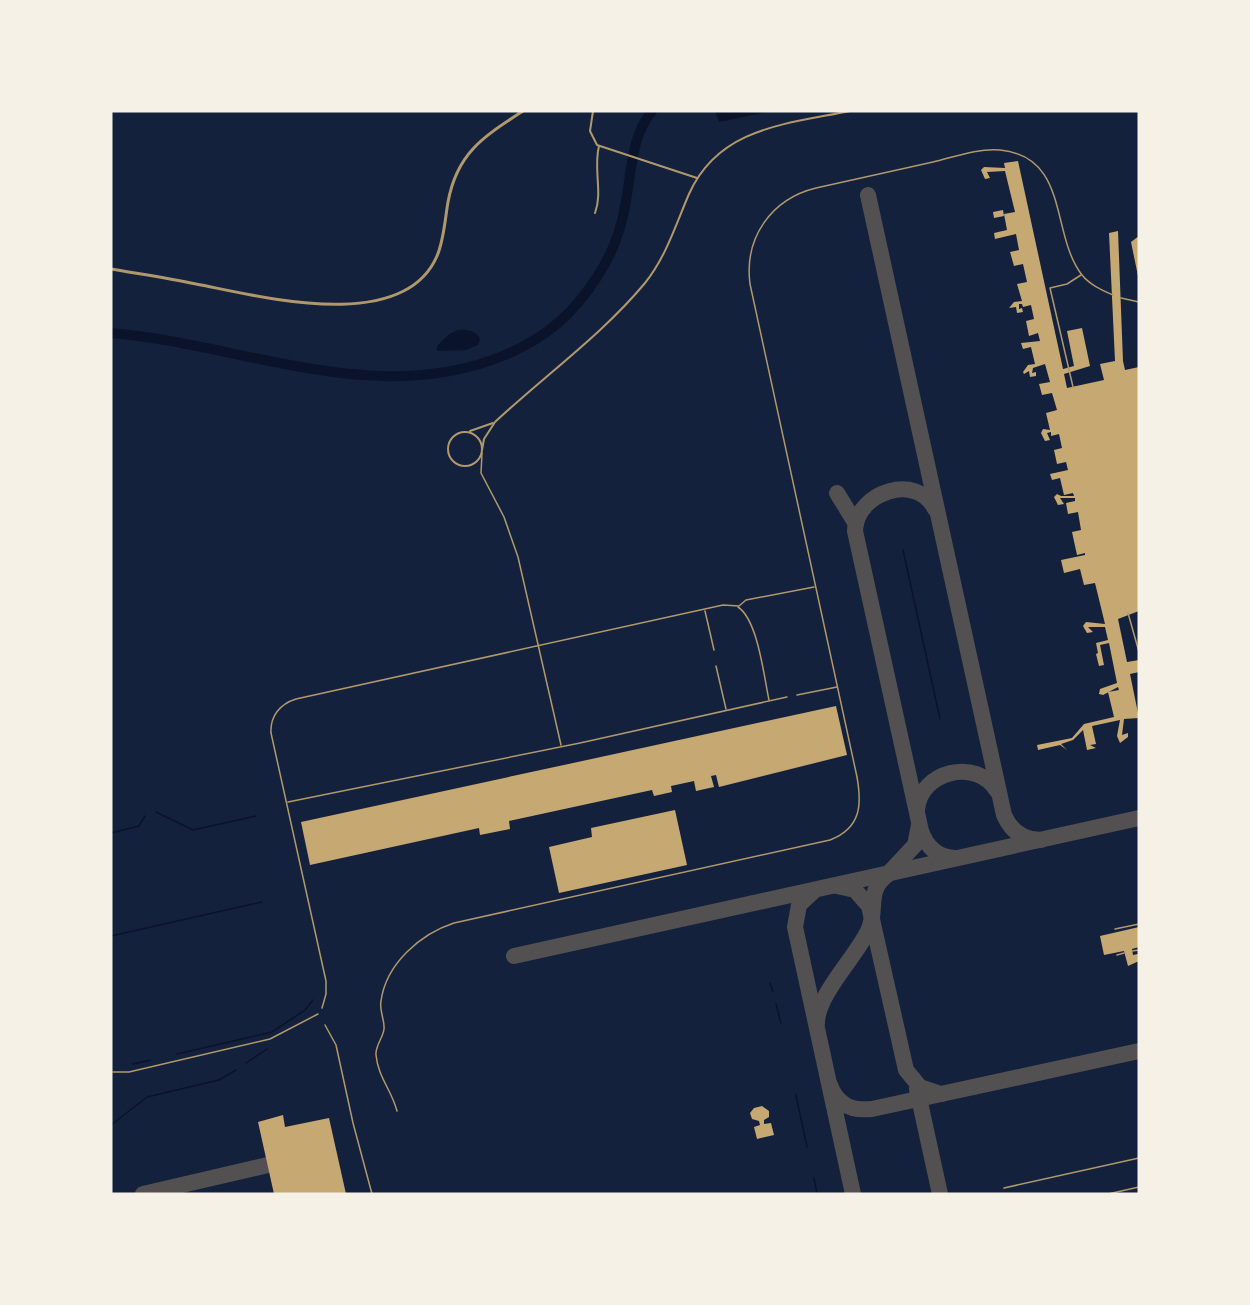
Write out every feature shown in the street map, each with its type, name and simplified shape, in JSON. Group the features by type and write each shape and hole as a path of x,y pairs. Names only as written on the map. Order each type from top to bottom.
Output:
{"street":[{"path":"111,269 278,299 324,304 363,303 396,294 426,273 436,257 450,189 461,162 469,151 522,111"},
{"path":"593,111 590,123 591,136 599,146 646,159 697,178"},
{"path":"495,422 478,430 455,435 449,442 448,452 452,461 460,466 469,466 477,461 482,451 484,438 495,422 594,333 647,281 665,251 697,178 717,154 743,137 850,111"},
{"path":"595,213 598,202 595,163 599,146"},
{"path":"464,432 478,438 482,451"}],"lane":[{"path":"397,1111 392,1094 382,1081 376,1054 384,1029 381,1002 401,959 426,936 454,923 830,840 843,833 857,816 860,805 857,777 750,284 752,249 757,235 770,215 790,198 812,189 981,151 1007,151 1030,161 1049,181 1056,200 1066,245 1082,274 1091,284 1113,295"},
{"path":"1072,387 1050,288 1067,284 1082,274"},
{"path":"1121,298 1139,302"},
{"path":"482,451 480,471 511,533 561,746"},
{"path":"322,1008 326,994 326,981 271,730 274,716 284,704 296,699 704,610 740,606 746,600 815,587"},
{"path":"733,605 742,610 747,617 759,650 769,701"},
{"path":"704,610 714,650"},
{"path":"1128,613 1138,652"},
{"path":"716,666 726,711"},
{"path":"796,695 837,687"},
{"path":"287,802 787,697"},
{"path":"1115,929 1139,924"},
{"path":"1132,951 1139,950"},
{"path":"1117,955 1124,953"},
{"path":"112,1072 126,1073 270,1039 318,1014"},
{"path":"325,1025 336,1044 353,1123 372,1194"},
{"path":"1004,1188 1139,1158"},
{"path":"1108,1194 1139,1187"}],"water":[{"path":"715,111 772,111 719,122"},
{"path":"458,330 468,330 477,334 480,339 478,345 466,350 437,351 437,346 449,334"}],"building":[{"path":"1018,161 1063,369 1074,366 1067,331 1082,328 1090,366 1064,374 1067,388 1104,380 1100,364 1115,361 1109,233 1118,231 1123,361 1125,370 1139,367 1139,611 1118,619 1127,662 1139,660 1139,672 1130,674 1139,718 1124,719 1122,735 1128,733 1128,737 1120,743 1117,736 1120,720 1092,726 1096,744 1090,745 1096,748 1087,750 1083,730 1073,740 1061,744 1067,750 1060,745 1038,750 1037,745 1072,738 1084,724 1114,717 1108,692 1103,695 1099,694 1100,689 1117,683 1109,643 1100,645 1104,665 1099,666 1096,654 1098,653 1096,643 1108,640 1105,627 1088,627 1093,632 1087,633 1083,626 1086,622 1105,624 1095,583 1084,585 1080,569 1064,573 1061,560 1085,555 1085,553 1077,555 1072,532 1081,530 1078,512 1068,514 1066,503 1075,501 1075,498 1060,498 1064,504 1058,505 1054,497 1057,494 1061,496 1074,496 1073,493 1064,495 1060,478 1052,480 1050,474 1068,470 1066,462 1057,464 1054,450 1062,448 1059,434 1051,436 1051,432 1047,433 1050,440 1045,441 1041,433 1043,429 1050,430 1046,413 1057,410 1052,393 1042,395 1039,384 1050,382 1045,364 1033,368 1032,373 1036,372 1036,376 1030,377 1029,371 1024,374 1023,372 1028,365 1035,364 1031,347 1023,349 1021,343 1040,341 1038,333 1029,336 1026,321 1034,319 1031,305 1023,307 1019,304 1019,309 1022,308 1023,312 1017,313 1016,307 1009,308 1014,302 1022,301 1017,284 1027,282 1023,264 1014,266 1010,252 1019,250 1016,234 995,239 994,233 1007,230 1004,214 1015,212 1005,171 987,172 990,178 985,179 981,170 984,167 1005,168 1004,163"},
{"path":"1003,210 1004,216 994,218 993,212"},
{"path":"1139,236 1139,276 1138,276 1131,242"},
{"path":"836,706 847,755 719,787 716,775 711,776 714,787 696,791 694,781 671,786 672,792 654,796 652,790 509,821 510,829 480,835 479,828 310,865 301,822"},
{"path":"675,810 687,865 559,893 549,847 592,837 591,828"},
{"path":"1139,927 1139,947 1132,949 1133,955 1138,954 1139,961 1128,966 1124,951 1104,955 1100,936"},
{"path":"762,1106 769,1111 769,1117 764,1120 764,1124 771,1123 774,1135 757,1139 754,1127 760,1125 759,1121 752,1119 750,1113 754,1108"},
{"path":"283,1115 285,1127 329,1118 346,1194 274,1194 258,1122"}],"waterway":[{"path":"111,333 160,339 309,368 358,375 407,376 456,370 505,355 533,341 557,324 588,291 602,269 615,243 621,224 639,133 652,111"},
{"path":"903,550 940,719"},
{"path":"156,812 193,830 256,816"},
{"path":"111,833 139,826 145,816"},
{"path":"111,936 262,902"},
{"path":"770,983 773,992"},
{"path":"177,1054 272,1032 305,1010 313,1000"},
{"path":"776,1004 781,1023"},
{"path":"246,1063 267,1049"},
{"path":"133,1064 151,1060"},
{"path":"111,1125 147,1097 219,1080 236,1070"},
{"path":"796,1095 807,1147"},
{"path":"814,1178 817,1194"}],"taxiway":[{"path":"868,195 1004,815 1018,834 1041,840"},
{"path":"935,509 926,498 915,491 902,489 889,491 876,497 865,506 858,517 855,531 921,831 934,851 950,858 956,858"},
{"path":"837,493 856,524"},
{"path":"917,810 920,797 928,786 938,778 951,773 976,774 988,780 997,791"},
{"path":"514,956 1139,818"},
{"path":"888,874 915,845 919,825"},
{"path":"817,1023 823,1001 868,931 877,886 890,873"},
{"path":"837,886 855,890 869,906 906,1070 920,1087 941,1094"},
{"path":"814,891 799,905 795,927 853,1194"},
{"path":"830,1085 833,1092 846,1105 858,1109 872,1109 1139,1051"},
{"path":"917,1089 940,1194"},
{"path":"143,1194 268,1165"}]}
